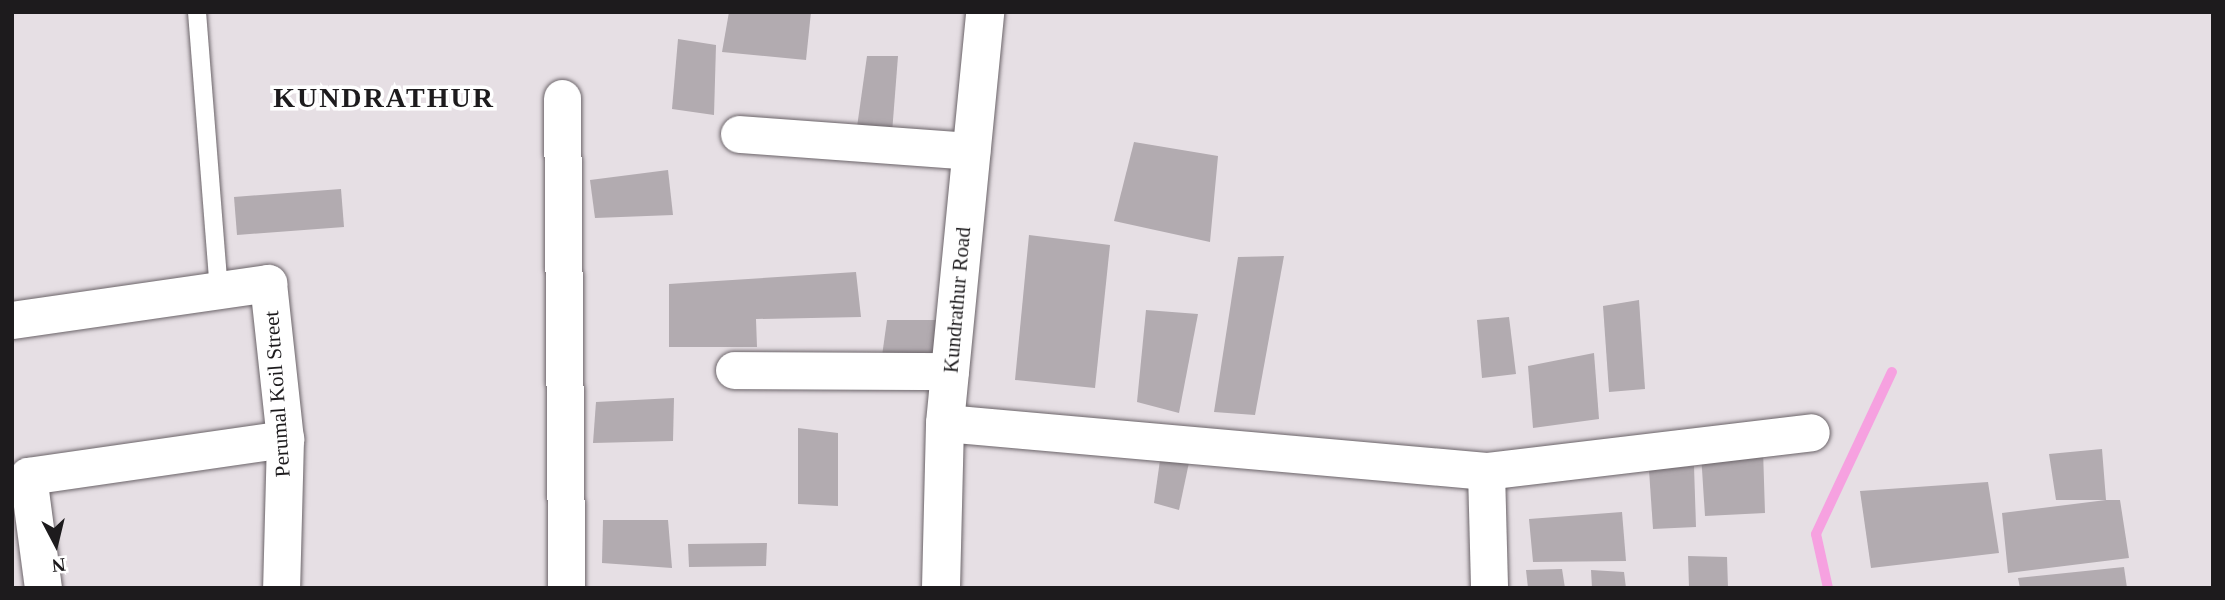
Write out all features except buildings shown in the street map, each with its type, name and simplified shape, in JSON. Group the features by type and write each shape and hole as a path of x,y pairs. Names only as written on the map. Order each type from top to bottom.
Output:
{"street":[{"name":"Kundrathur Road","path":"941,588 945,423 985,12"},
{"path":"562,98 566,588"},
{"path":"739,134 971,150"},
{"name":"Perumal Koil Street","path":"219,292 268,284 285,439 281,588"},
{"path":"12,320 219,292"},
{"path":"734,370 950,371"},
{"path":"945,423 1486,471 1811,432"},
{"path":"43,588 28,476 285,439"},
{"path":"1486,471 1489,588"}],"lane":[{"path":"197,12 219,292"}],"waterway":[{"path":"1828,588 1816,534 1892,372"}],"district":[{"name":"KUNDRATHUR","path":"384,98"}]}
